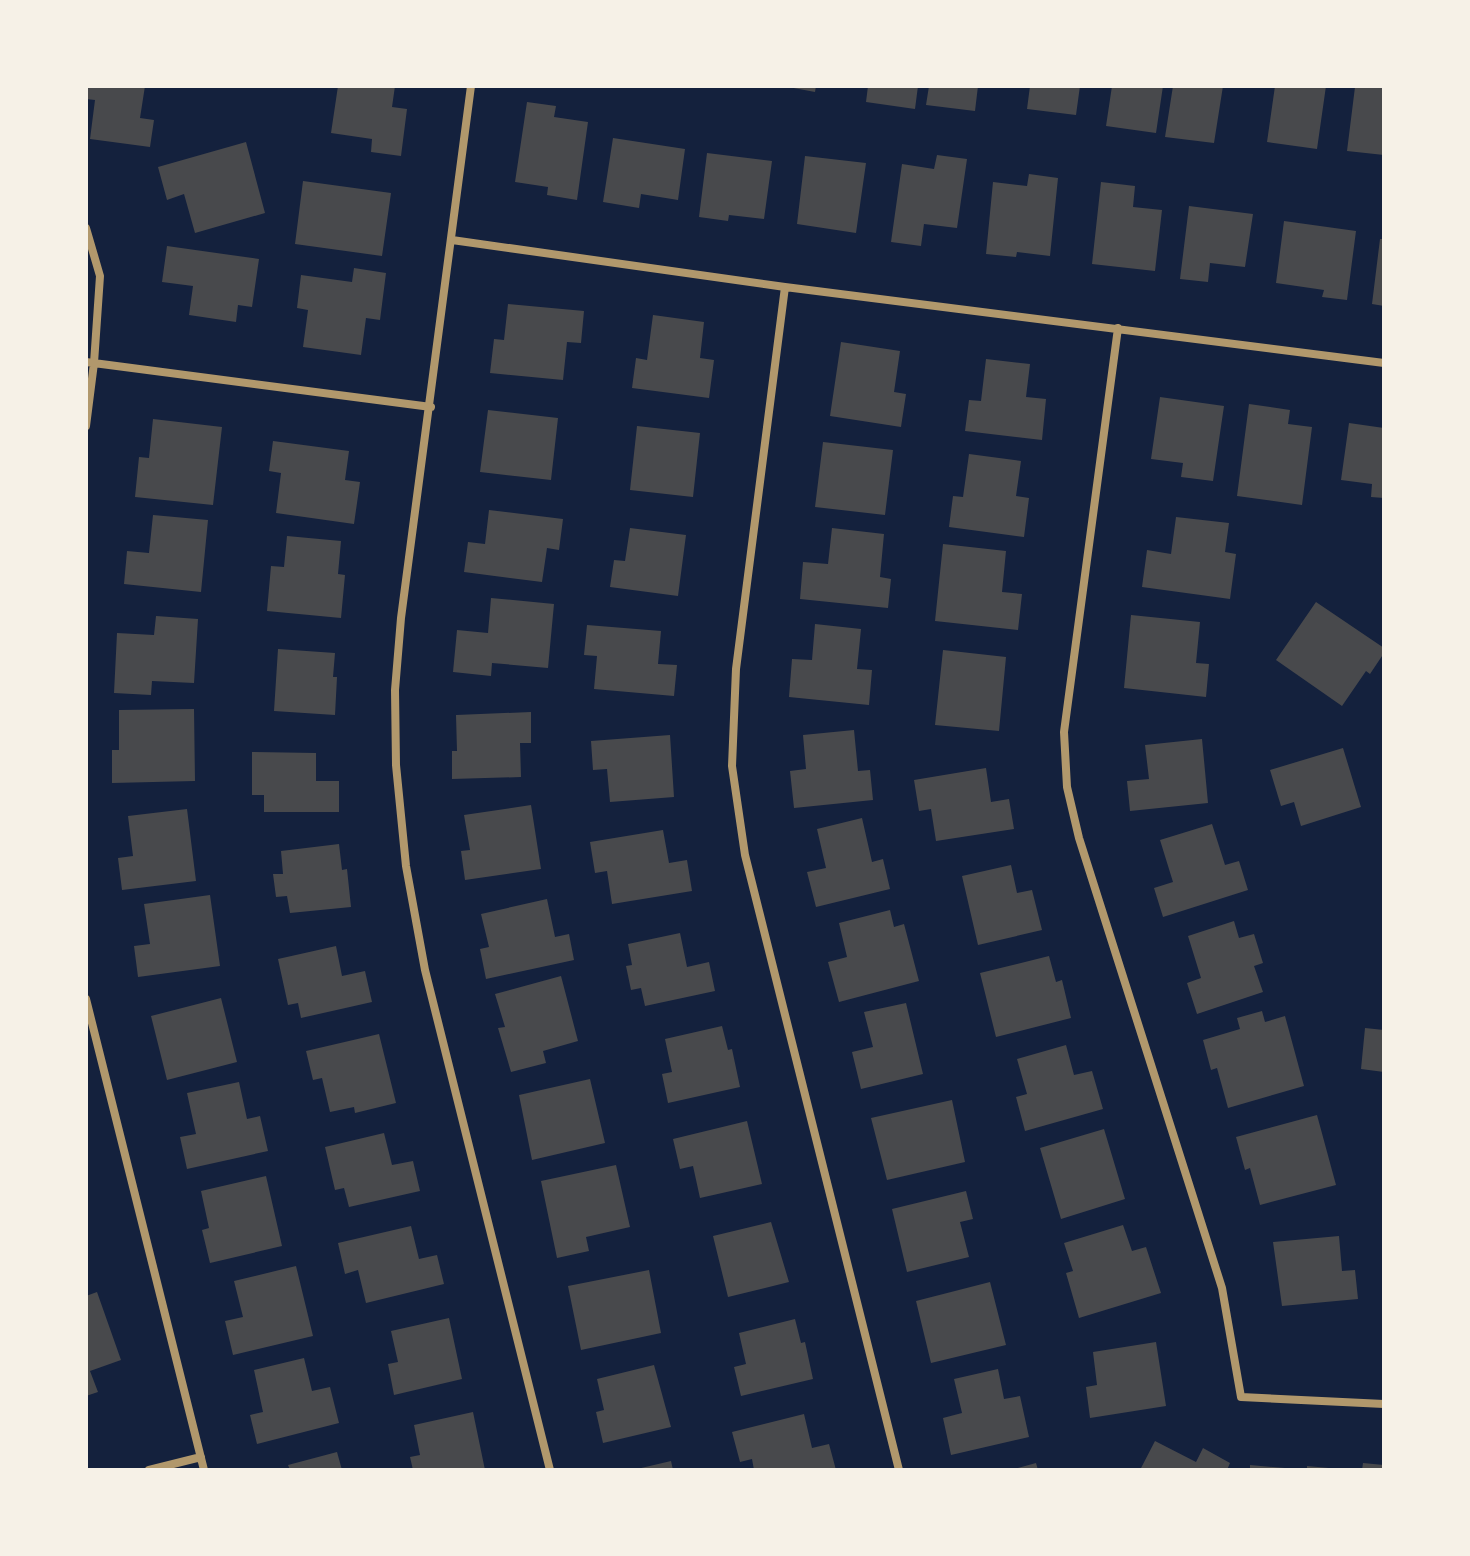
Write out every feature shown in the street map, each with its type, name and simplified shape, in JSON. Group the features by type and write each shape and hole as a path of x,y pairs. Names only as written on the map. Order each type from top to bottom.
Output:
{"street":[{"path":"471,86 401,618 395,690 396,765 406,866 425,970 550,1470"},
{"path":"86,228 100,276 86,426"},
{"path":"452,240 785,287 1384,363"},
{"path":"785,287 736,669 732,766 745,855 899,1470"},
{"path":"1118,328 1064,732 1067,787 1079,838 1222,1288 1241,1397 1384,1404"},
{"path":"90,362 431,407"},
{"path":"86,999 204,1470"},
{"path":"149,1470 201,1457"}],"building":[{"path":"86,86 145,86 140,118 154,120 150,147 90,139 95,100 86,99"},
{"path":"338,86 395,86 392,107 407,109 401,156 371,152 372,139 331,133"},
{"path":"783,86 816,86 815,92"},
{"path":"868,86 918,86 915,109 866,102"},
{"path":"929,86 978,86 975,111 926,105"},
{"path":"1030,86 1080,86 1076,115 1027,109"},
{"path":"1112,86 1163,86 1156,133 1106,126"},
{"path":"1173,86 1223,86 1214,143 1165,137"},
{"path":"1275,86 1326,86 1317,149 1267,142"},
{"path":"1384,86 1384,155 1347,151 1355,87"},
{"path":"527,102 556,106 554,117 588,122 577,200 547,195 548,187 515,182"},
{"path":"613,138 685,149 678,200 641,194 639,208 603,202"},
{"path":"246,142 265,213 195,233 184,194 167,200 158,167"},
{"path":"707,153 772,161 764,219 729,215 728,221 699,217"},
{"path":"937,155 967,159 957,228 924,224 921,246 891,242 902,164 934,169"},
{"path":"805,156 866,163 856,233 797,224"},
{"path":"1029,174 1058,178 1050,256 1017,252 1016,257 986,254 993,182 1027,186"},
{"path":"303,181 391,193 382,256 295,244"},
{"path":"1101,182 1135,186 1133,207 1162,210 1155,271 1092,264"},
{"path":"1189,206 1253,214 1245,267 1210,263 1208,282 1180,279"},
{"path":"1284,221 1356,231 1347,300 1322,297 1324,290 1276,283"},
{"path":"1380,239 1384,239 1384,306 1372,304"},
{"path":"167,246 259,259 252,307 238,305 236,322 189,315 193,286 162,282"},
{"path":"354,268 386,273 380,320 366,318 361,355 303,347 308,310 297,308 301,275 352,282"},
{"path":"508,304 584,311 581,343 567,342 563,380 490,373 494,339 504,340"},
{"path":"653,315 704,322 700,358 714,360 709,398 632,388 636,358 647,360"},
{"path":"841,342 900,351 894,392 906,394 901,427 830,416"},
{"path":"986,359 1030,364 1026,397 1046,399 1042,440 965,431 969,400 981,401"},
{"path":"1160,397 1224,406 1213,481 1181,477 1183,463 1151,459"},
{"path":"1249,404 1290,410 1288,424 1312,427 1302,505 1237,496"},
{"path":"488,410 558,418 551,480 480,472"},
{"path":"153,419 222,427 213,505 135,497 139,457 149,458"},
{"path":"1349,423 1384,428 1384,498 1371,497 1372,484 1341,480"},
{"path":"637,426 700,433 693,497 630,490"},
{"path":"273,441 349,451 345,480 360,482 354,524 276,513 281,473 269,471"},
{"path":"823,442 893,450 885,515 815,507"},
{"path":"969,454 1021,461 1016,496 1029,498 1024,537 949,527 953,496 963,497"},
{"path":"489,510 563,519 559,550 547,548 542,582 464,572 468,542 485,544"},
{"path":"153,515 208,520 201,592 124,584 127,551 149,553"},
{"path":"1176,517 1229,523 1225,552 1236,554 1230,599 1142,587 1147,550 1171,554"},
{"path":"630,528 686,535 678,596 610,587 614,560 625,561"},
{"path":"832,528 884,534 880,577 891,579 888,608 800,599 803,562 828,564"},
{"path":"287,536 341,541 338,574 345,575 341,618 267,611 271,566 284,567"},
{"path":"943,544 1006,551 1002,592 1022,594 1018,630 935,621"},
{"path":"491,598 554,604 548,668 492,663 491,676 453,672 457,630 488,633"},
{"path":"1316,602 1384,648 1370,674 1366,671 1342,706 1276,660"},
{"path":"1131,615 1200,622 1196,663 1209,664 1206,697 1124,688"},
{"path":"156,616 198,619 194,683 152,681 151,695 114,693 117,633 154,635"},
{"path":"815,624 861,629 857,669 872,670 869,705 789,697 792,659 812,660"},
{"path":"587,625 661,631 658,664 677,665 674,696 594,689 597,656 584,655"},
{"path":"278,649 335,653 335,715 274,711"},
{"path":"943,650 1006,657 999,731 935,725"},
{"path":"194,709 195,781 112,783 112,750 119,750 119,710"},
{"path":"531,712 531,743 520,743 521,777 452,779 452,751 457,751 456,715"},
{"path":"854,730 858,771 870,770 873,800 794,808 790,771 806,769 803,735"},
{"path":"670,735 674,797 610,802 607,769 593,770 591,741"},
{"path":"1202,739 1208,803 1130,811 1127,781 1149,779 1145,745"},
{"path":"1343,748 1361,807 1301,826 1294,802 1281,806 1270,770"},
{"path":"252,752 316,753 316,781 339,781 339,812 264,812 264,795 252,795"},
{"path":"986,768 991,802 1009,799 1014,829 936,841 931,809 919,811 914,780"},
{"path":"531,805 541,869 465,880 461,851 470,850 464,815"},
{"path":"187,809 196,881 122,890 118,858 133,856 128,816"},
{"path":"862,818 872,862 883,859 890,889 816,907 807,872 826,868 817,829"},
{"path":"1212,824 1225,865 1239,861 1248,890 1163,917 1154,888 1173,882 1160,840"},
{"path":"663,830 669,863 687,860 692,891 612,904 607,871 595,873 590,842"},
{"path":"339,844 342,870 347,869 351,907 290,913 287,896 276,897 273,874 283,874 281,851"},
{"path":"1011,865 1017,893 1032,890 1042,930 978,945 962,876"},
{"path":"210,895 220,966 138,977 134,946 150,944 144,904"},
{"path":"547,899 555,937 569,934 574,960 486,979 480,949 489,947 481,914"},
{"path":"890,910 894,927 904,924 919,981 839,1002 828,962 847,957 839,923"},
{"path":"1234,921 1239,938 1254,934 1263,963 1254,966 1263,992 1197,1014 1187,983 1201,978 1188,936"},
{"path":"680,933 687,967 709,962 715,991 645,1006 641,988 631,990 626,966 632,965 628,944"},
{"path":"336,946 342,976 365,971 372,1002 301,1018 298,1003 288,1005 278,959"},
{"path":"1049,956 1056,982 1062,980 1071,1018 996,1037 980,973"},
{"path":"561,976 578,1041 543,1051 546,1063 511,1072 498,1028 505,1027 495,994"},
{"path":"221,998 237,1062 167,1080 151,1016"},
{"path":"906,1003 923,1074 861,1089 852,1052 873,1047 864,1012"},
{"path":"1262,1011 1265,1022 1285,1016 1304,1086 1228,1108 1217,1068 1211,1070 1203,1040 1240,1029 1237,1018"},
{"path":"722,1026 728,1050 732,1049 740,1087 668,1103 662,1074 672,1072 665,1039"},
{"path":"1365,1028 1384,1030 1384,1072 1361,1069"},
{"path":"379,1034 396,1103 355,1113 354,1107 330,1112 322,1078 313,1080 306,1051"},
{"path":"1066,1045 1074,1075 1092,1071 1103,1109 1025,1131 1016,1097 1027,1094 1017,1059"},
{"path":"590,1079 605,1143 532,1160 519,1095"},
{"path":"239,1082 247,1119 260,1116 268,1151 187,1169 180,1137 196,1134 187,1093"},
{"path":"952,1100 965,1162 887,1180 871,1118"},
{"path":"1317,1115 1336,1185 1260,1205 1250,1168 1245,1170 1236,1137"},
{"path":"747,1121 762,1184 700,1198 693,1166 680,1169 673,1139"},
{"path":"1104,1129 1125,1199 1061,1219 1040,1148"},
{"path":"384,1133 392,1165 413,1161 420,1191 349,1207 344,1188 335,1190 325,1147"},
{"path":"616,1165 630,1227 586,1237 589,1251 557,1258 541,1181"},
{"path":"266,1176 282,1246 210,1263 202,1230 209,1228 201,1191"},
{"path":"966,1191 973,1219 960,1222 969,1257 907,1272 892,1209"},
{"path":"771,1222 789,1282 728,1297 713,1236"},
{"path":"1123,1225 1132,1251 1146,1247 1161,1293 1079,1318 1066,1273 1073,1271 1064,1243"},
{"path":"411,1226 419,1259 437,1255 444,1284 366,1303 358,1270 345,1274 338,1243"},
{"path":"1339,1236 1342,1271 1355,1270 1358,1299 1282,1306 1273,1242"},
{"path":"296,1266 313,1336 233,1355 225,1321 243,1317 234,1281"},
{"path":"649,1270 661,1333 581,1350 568,1286"},
{"path":"990,1282 1006,1345 931,1363 916,1301"},
{"path":"97,1292 121,1360 90,1371 98,1392 86,1396 86,1296"},
{"path":"449,1318 462,1379 394,1395 388,1364 398,1362 391,1331"},
{"path":"795,1319 801,1343 805,1342 813,1379 741,1396 734,1367 746,1364 739,1333"},
{"path":"1156,1342 1166,1406 1090,1418 1086,1387 1097,1385 1093,1352"},
{"path":"304,1358 312,1391 330,1387 339,1423 257,1444 250,1415 263,1412 254,1370"},
{"path":"654,1365 671,1427 603,1443 596,1412 604,1410 597,1379"},
{"path":"998,1369 1004,1399 1020,1396 1029,1437 951,1455 943,1418 962,1413 954,1379"},
{"path":"473,1412 485,1470 413,1470 410,1457 420,1455 414,1425"},
{"path":"804,1414 812,1448 829,1444 836,1470 754,1470 752,1459 740,1462 732,1432"},
{"path":"1155,1441 1196,1462 1203,1448 1230,1463 1227,1470 1140,1470"},
{"path":"337,1452 342,1470 290,1470 288,1465"},
{"path":"671,1461 673,1470 637,1470 637,1469"},
{"path":"1036,1463 1038,1470 1014,1470 1014,1469"},
{"path":"1363,1463 1384,1465 1384,1470 1362,1470"},
{"path":"1250,1465 1285,1468 1285,1470 1250,1470"},
{"path":"1307,1466 1329,1468 1329,1470 1307,1470"}]}
